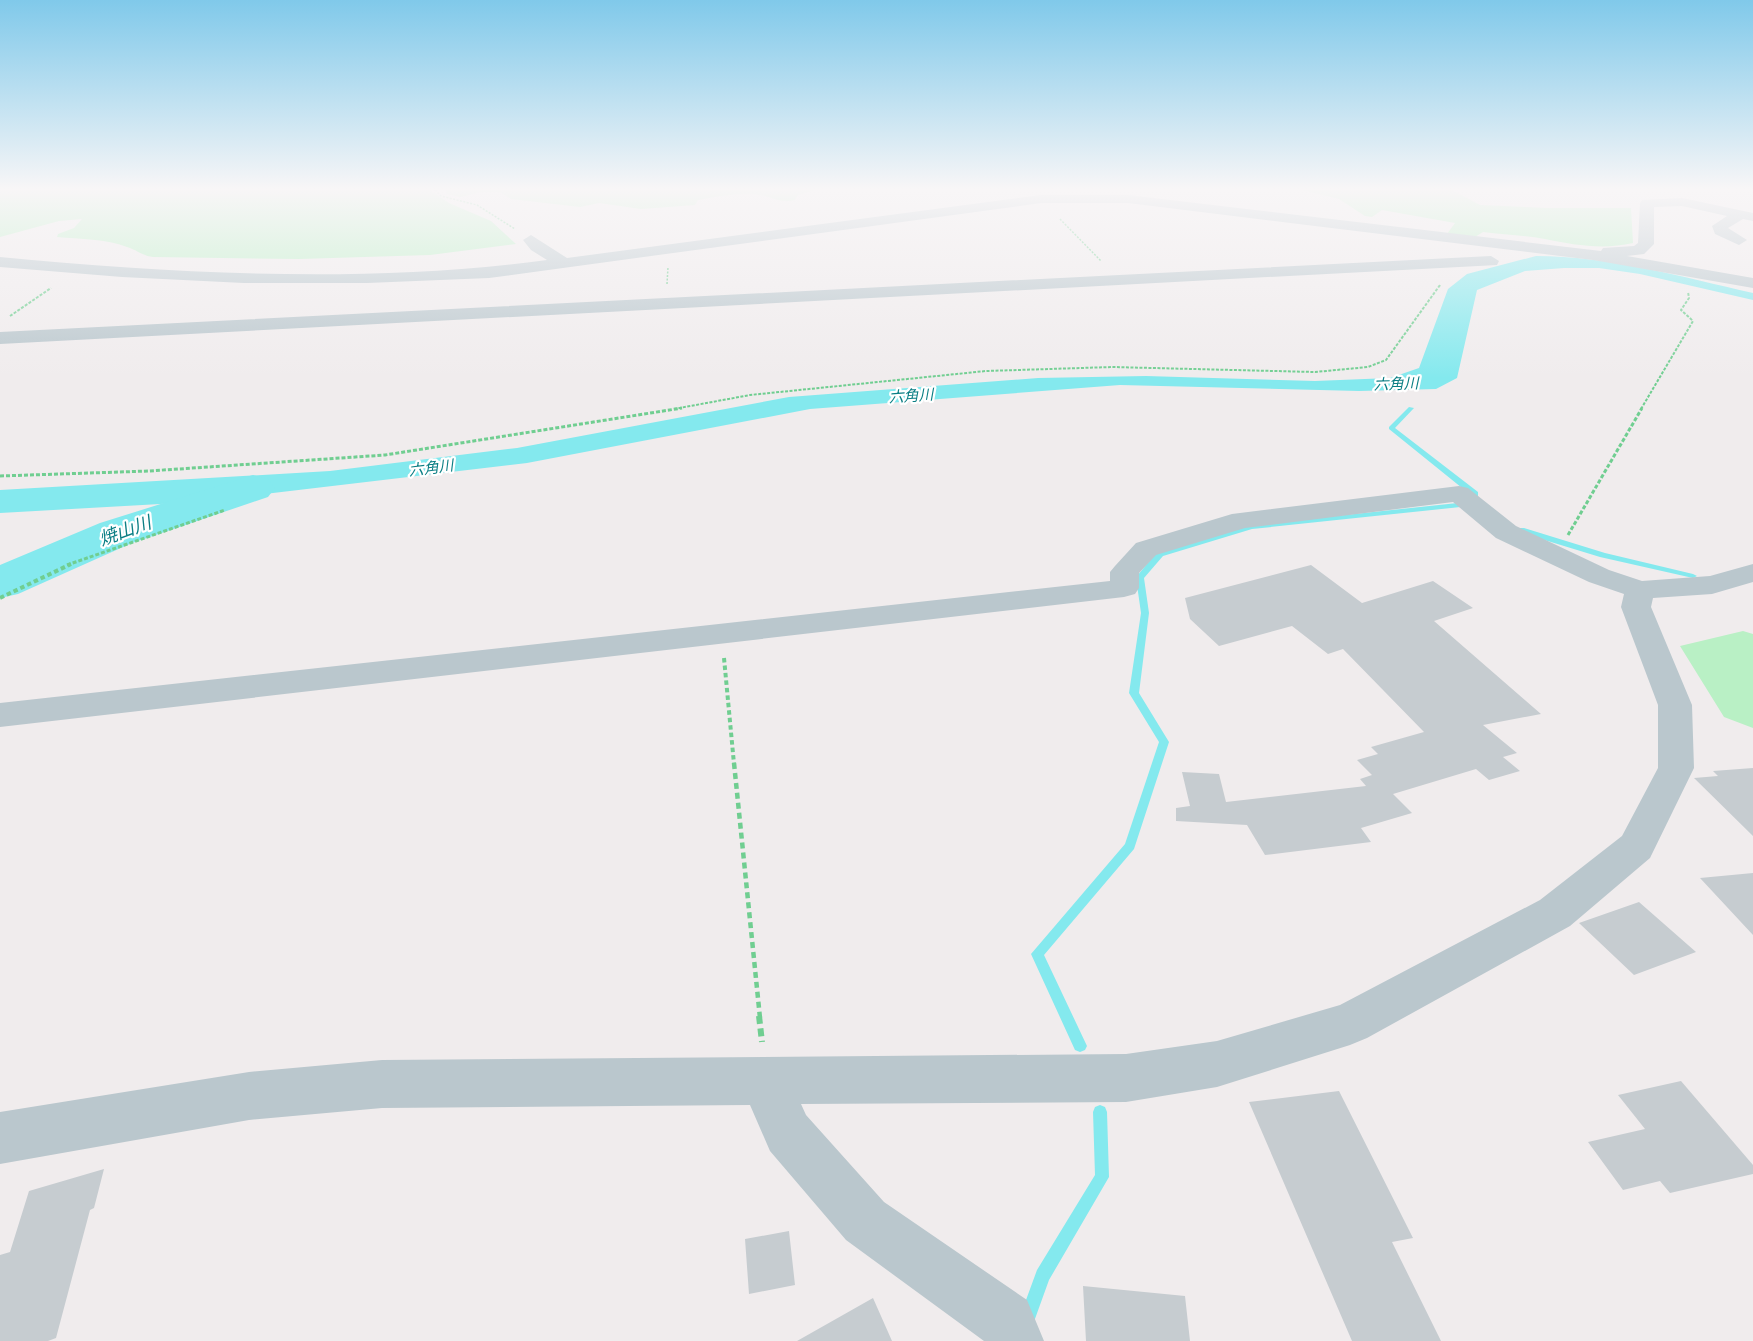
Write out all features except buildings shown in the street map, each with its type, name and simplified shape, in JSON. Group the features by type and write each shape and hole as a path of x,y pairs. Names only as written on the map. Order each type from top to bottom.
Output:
{"street":[{"path":"546,253 564,263"},
{"path":"0,262 95,272 181,277 408,278 489,273 641,253"},
{"path":"1573,253 1753,283"},
{"path":"1593,255 1598,253"},
{"path":"0,338 1491,261"},
{"path":"0,715 1125,588 1125,572 1146,549 1242,520 1459,494 1506,532 1599,576 1640,590 1712,585 1753,573"},
{"path":"1712,585 1753,595"},
{"path":"0,1137 249,1096 382,1084 1126,1078 1217,1064 1350,1023 1555,913 1636,847 1676,768 1674,705 1636,607 1640,590"},
{"path":"765,1081 788,1132 865,1221 1010,1331"}],"path":[{"path":"667,303 668,253"},
{"path":"1093,253 1120,281"},
{"path":"0,476 149,471 385,455 654,413 750,395 986,371 1112,368 1345,371 1368,367 1386,360 1445,278 1455,272 1491,261"},
{"path":"9,317 45,291 95,272"},
{"path":"1566,539 1693,321 1681,310 1689,298"},
{"path":"0,598 78,560 225,510"},
{"path":"721,634 765,1081"}],"green space":[{"path":"140,253 449,253 299,259 153,257"},
{"path":"1743,631 1753,634 1753,728 1724,717 1680,646"}],"water":[{"name":"六角川","path":"1536,256 1591,260 1645,268 1753,293 1753,300 1640,274 1599,268 1525,271 1477,290 1457,378 1436,389 1359,391 1120,385 810,409 527,463 196,502 0,513 0,490 330,471 517,448 789,397 1038,378 1146,376 1315,381 1390,378 1419,368 1448,289 1467,274"}],"waterway":[{"path":"1411,408 1391,428 1475,494"},
{"name":"焼山川","path":"0,583 116,533 253,488"},
{"path":"1080,1046 1037,954 1130,846 1164,742 1134,693 1145,613 1140,578 1160,554 1251,527 1467,504"},
{"path":"1521,530 1603,555 1693,576"},
{"path":"1019,1341 1043,1276 1102,1177 1100,1112"}]}
